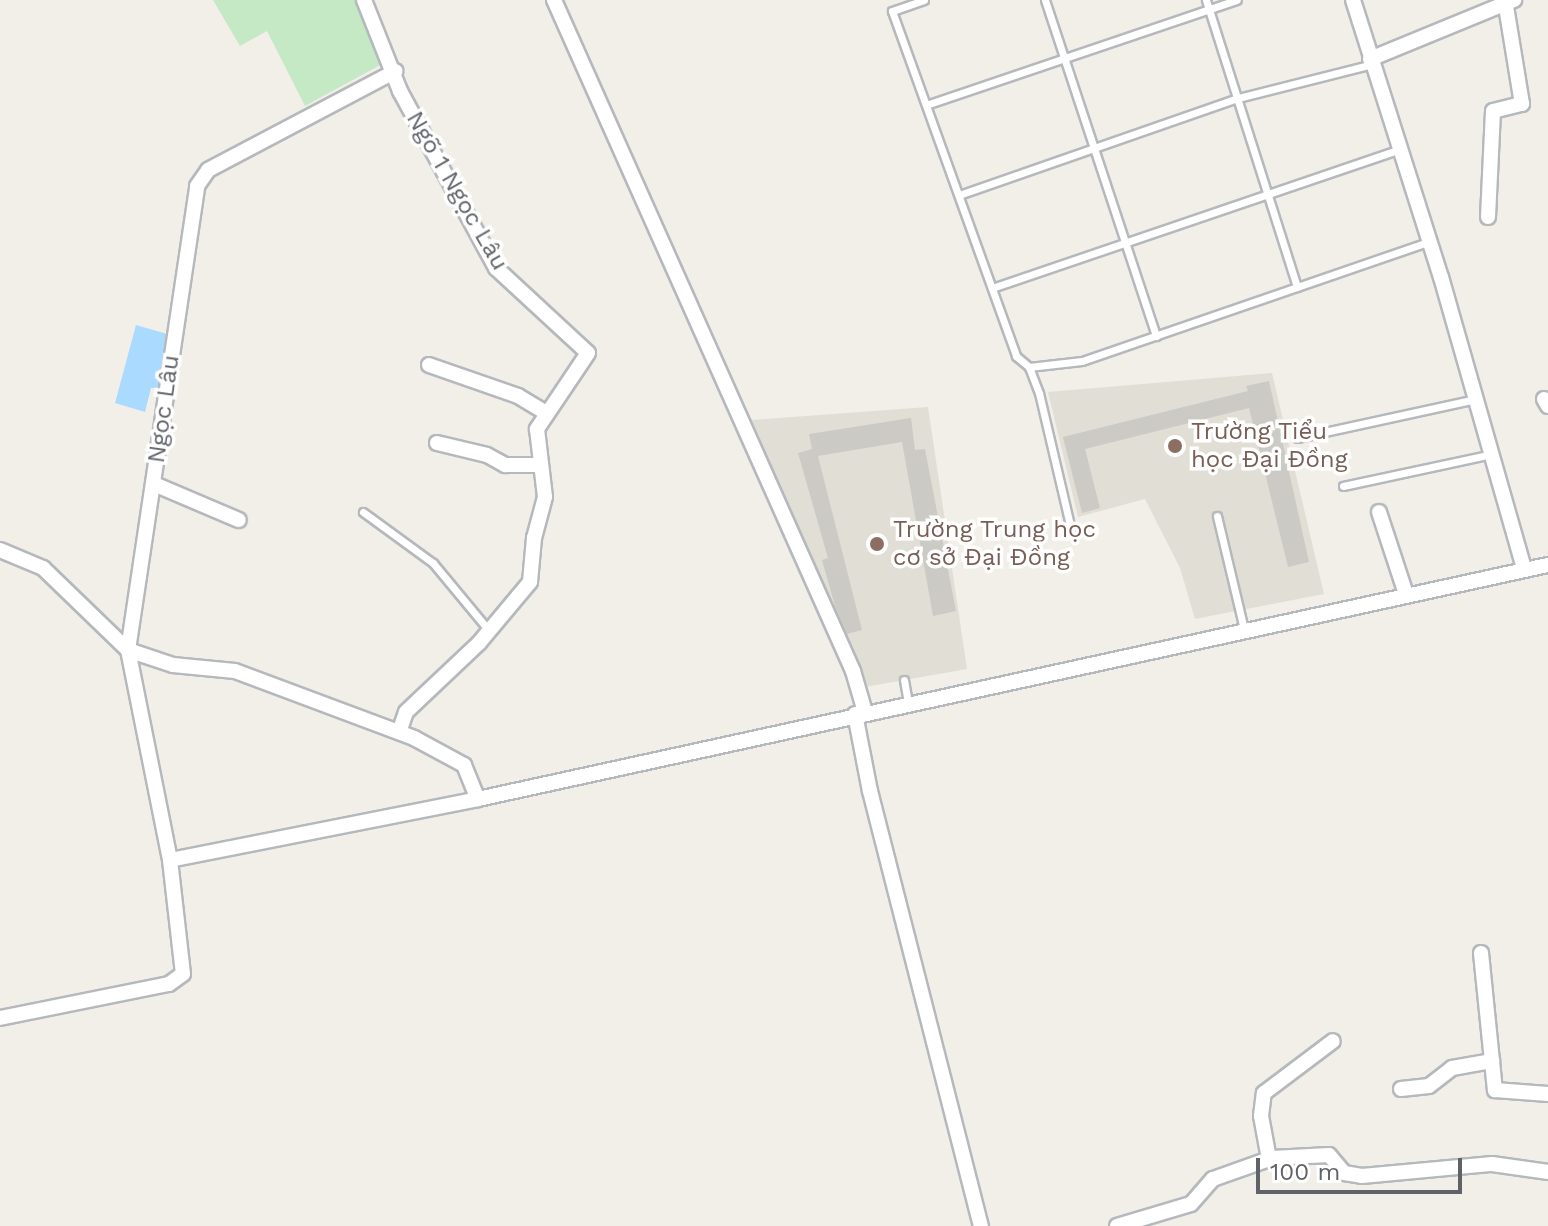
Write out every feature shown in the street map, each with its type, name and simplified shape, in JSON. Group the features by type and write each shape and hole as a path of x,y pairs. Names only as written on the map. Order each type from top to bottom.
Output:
{"street":[{"path":"364,0 396,71"},
{"path":"554,0 853,671 870,791 981,1226"},
{"path":"1353,0 1430,241 1524,568"},
{"path":"1371,62 1508,1 1522,104 1493,111 1488,217"},
{"name":"Ngõ 1 Ngọc Lâu","path":"396,71 400,91 496,268 588,353 546,413 535,441 545,497 532,548 534,572 527,588 487,628 479,643 406,712 399,732"},
{"name":"Ngọc Lâu","path":"0,1018 180,978 184,965 170,860 128,650 201,176 396,71"},
{"path":"429,365 518,396 546,413"},
{"path":"437,443 486,454 505,465 541,465"},
{"path":"154,484 239,520"},
{"path":"1379,512 1406,594"},
{"path":"0,550 43,568 128,650 173,665 235,671 399,732 459,761 470,773 478,799"},
{"path":"170,860 478,799 1244,629 1548,565"},
{"path":"1481,953 1496,1091 1548,1094"},
{"path":"1269,1159 1261,1116 1264,1093 1333,1041"},
{"path":"1401,1089 1429,1086 1452,1068 1492,1061"},
{"path":"1117,1226 1191,1204 1213,1179 1269,1159 1329,1155 1344,1173 1362,1176 1492,1164 1548,1172"}],"lane":[{"path":"924,0 892,11 1016,356 1029,367 1071,529"},
{"path":"1045,0 1156,336"},
{"path":"1206,0 1297,287"},
{"path":"926,105 1237,0"},
{"path":"959,195 1238,98 1371,62"},
{"path":"992,288 1400,149"},
{"path":"1029,367 1082,361 1430,241"},
{"path":"1297,438 1476,399"},
{"path":"1343,486 1492,454"},
{"path":"363,512 433,563 487,628"},
{"path":"1217,516 1244,629"},
{"path":"904,680 908,703"}],"shaded area":[{"name":"Trường Tiểu học Đại Đồng","path":"1272,373 1324,594 1195,619 1180,568 1145,499 1078,517 1048,392"},
{"name":"Trường Trung học cơ sở Đại Đồng","path":"928,407 967,669 865,687 752,420"}],"green space":[{"path":"213,0 355,0 384,63 305,106 267,31 240,46"}],"water":[{"path":"136,325 167,334 159,388 151,388 145,412 115,403"}],"building":[{"path":"1269,381 1309,562 1288,567 1249,408 1085,449 1100,508 1082,513 1063,437 1248,391 1246,386"},
{"path":"911,418 915,450 925,449 956,611 933,616 902,442 818,456 862,630 847,634 835,606 822,560 828,558 798,453 812,449 809,434"}],"place":[{"name":"Trường Tiểu học Đại Đồng","path":"1175,446"},
{"name":"Trường Trung học cơ sở Đại Đồng","path":"877,544"}]}
